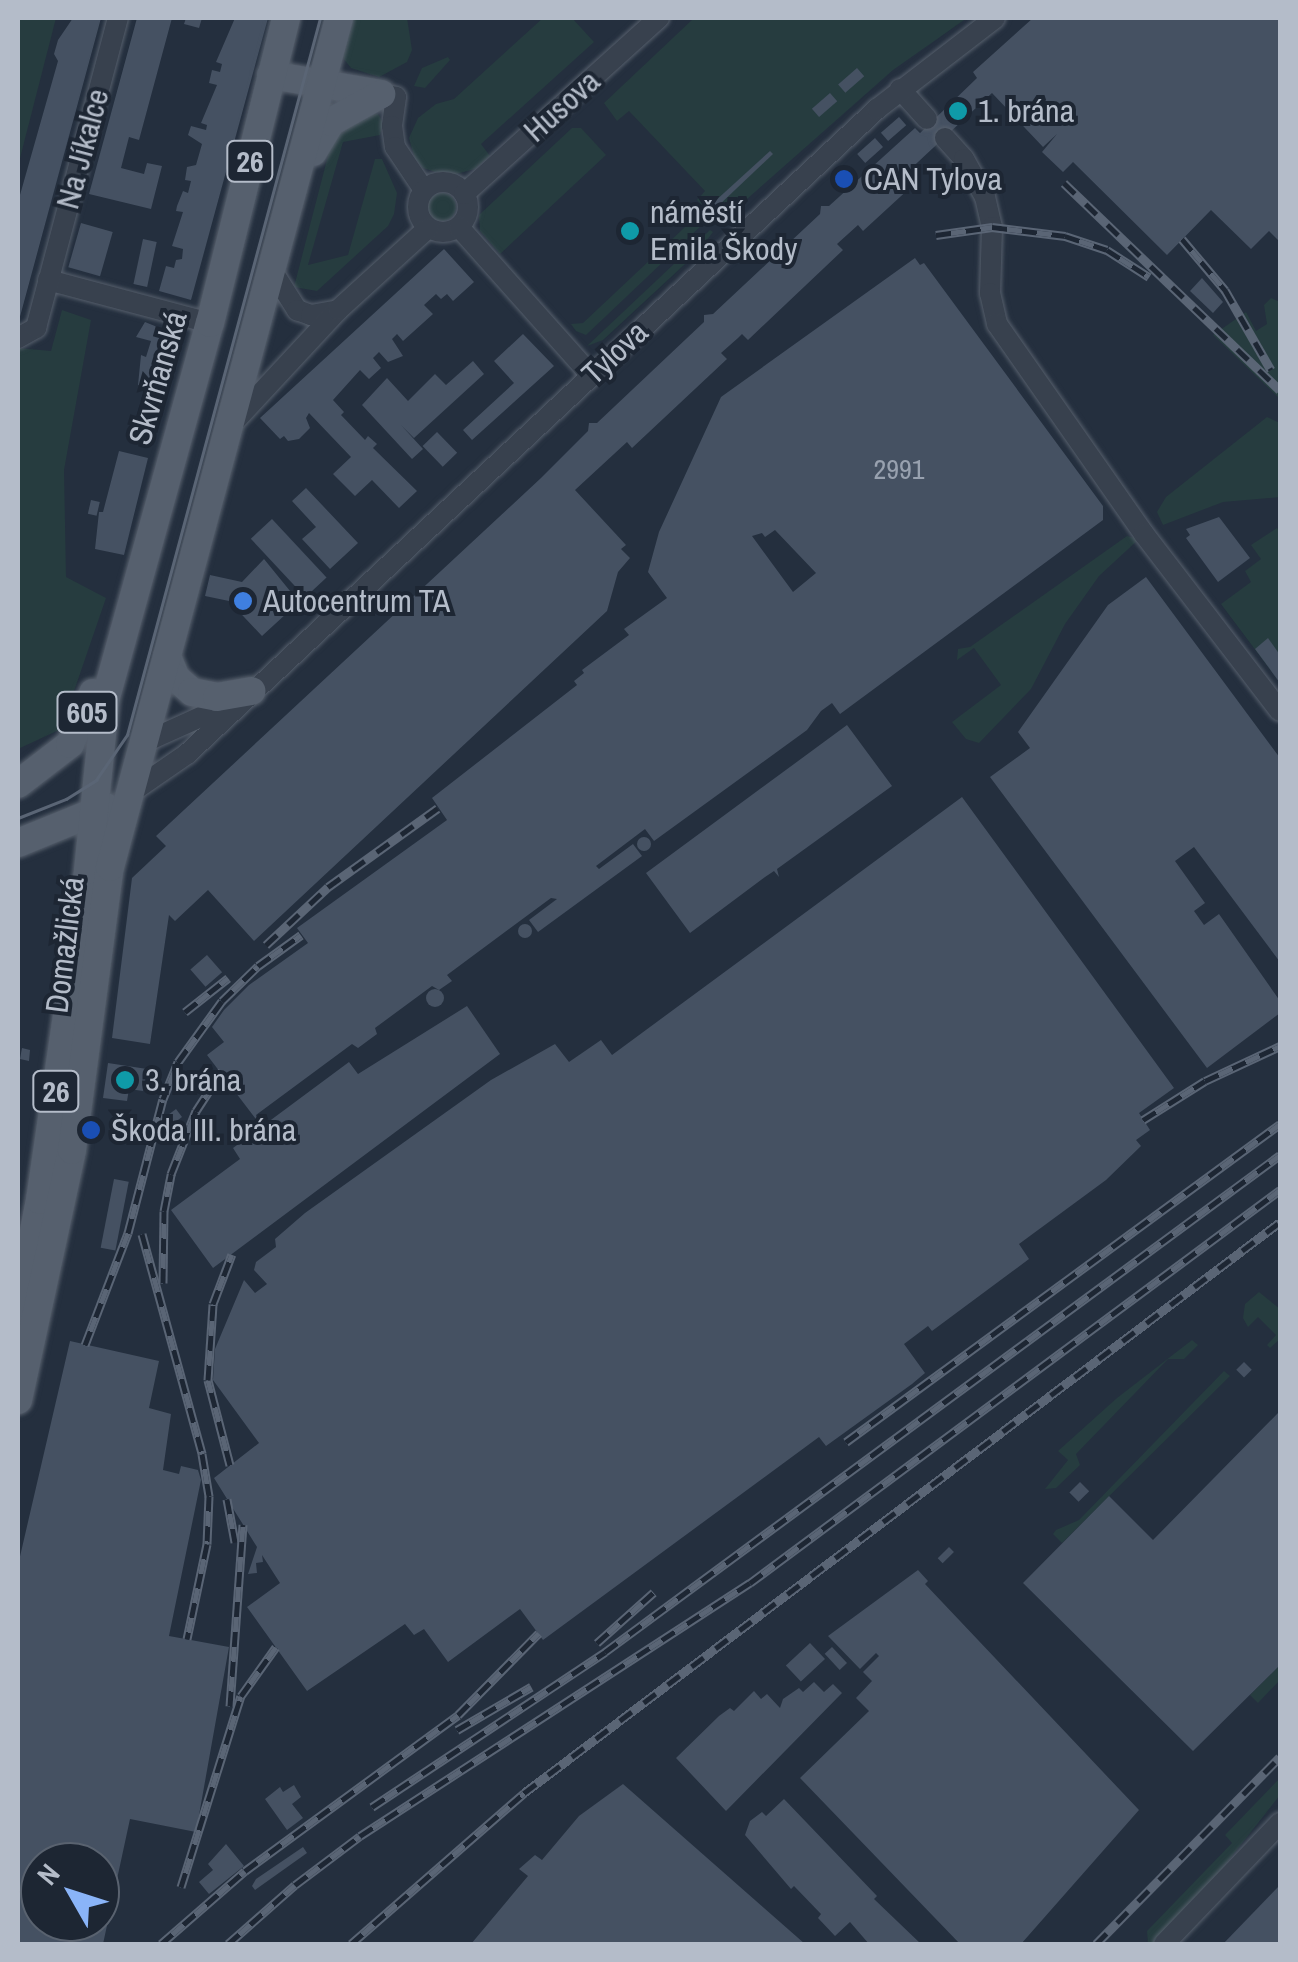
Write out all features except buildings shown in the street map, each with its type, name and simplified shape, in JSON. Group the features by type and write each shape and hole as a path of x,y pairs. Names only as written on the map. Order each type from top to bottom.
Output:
{"main road":[{"name":"Skvrňanská","path":"98,758 106,698 210,323 286,18"},
{"name":"26","path":"129,794 338,18"},
{"path":"271,75 381,94"},
{"path":"288,208 326,126 381,94"},
{"name":"605","path":"18,786 58,756 78,733 127,618"},
{"path":"167,656 176,678 192,692 217,697 247,694"},
{"path":"18,786 144,742"},
{"name":"26","path":"94,813 98,758"},
{"path":"28,838 94,813 129,794"},
{"name":"Domažlická","path":"18,1400 72,1150 110,867 129,794"},
{"name":"Domažlická","path":"18,1311 40,1200 94,813"},
{"path":"28,838 66,843 88,870"}],"street":[{"name":"Na Jíkalce","path":"18,338 36,328 118,18"},
{"name":"Husova","path":"464,194 659,18"},
{"name":"Tylova","path":"129,794 187,754 247,694 900,90 995,18"},
{"path":"900,90 926,119"},
{"path":"381,94 396,97 392,126 396,147 424,190"},
{"path":"945,138 964,159 985,198 992,227 990,293 997,324 1144,534 1280,711"},
{"path":"445,182 464,194 468,208 459,227 444,233 428,228 417,206 424,190 445,182"},
{"path":"459,227 591,375"},
{"path":"229,428 338,310 428,228"},
{"path":"271,269 292,305 304,314 338,310"},
{"path":"48,280 210,323"},
{"name":"Tylova","path":"144,742 247,694"},
{"path":"1164,1944 1280,1823"}],"green space":[{"path":"18,18 56,18 18,166"},
{"path":"351,18 407,18 412,50 407,62 379,77 351,68 343,58"},
{"path":"543,18 572,18 594,42 481,144 490,156 475,169 448,176 423,168 415,159 409,138 418,118 436,104 454,99"},
{"path":"694,18 967,18 893,70 720,223 697,200 705,191 629,111 617,121 604,103"},
{"path":"448,57 450,60 425,88 414,86 422,68"},
{"path":"347,114 378,114 383,123 380,135 343,142 308,265 348,255 375,159 382,159 397,193 394,214 388,226 317,291 294,287 337,121"},
{"path":"572,128 581,128 606,155 500,254 480,231 479,215"},
{"path":"442,193 452,197 456,207 452,217 442,221 432,217 428,207 432,197"},
{"path":"701,212 704,223 586,335 576,331 571,324 583,323"},
{"path":"710,230 713,232 696,254 603,340 587,346"},
{"path":"1271,298 1280,302 1280,399 1213,335 1246,312 1256,331 1267,324 1264,305"},
{"path":"62,310 91,320 64,470 66,577 106,598 61,729 18,749 18,348 51,351"},
{"path":"1267,417 1280,423 1280,497 1223,502 1163,525 1157,512 1166,497"},
{"path":"1277,528 1280,683 1221,604 1251,582 1245,571 1261,559 1251,545"},
{"path":"1127,536 1139,539 1099,576 1065,624 1031,689 979,743 966,739 952,722 1001,685 974,648 957,660 958,649 970,647"},
{"path":"1259,1292 1280,1309 1280,1339 1270,1348 1267,1345 1276,1335 1258,1317 1248,1327 1243,1318 1245,1304"},
{"path":"1192,1340 1198,1345 1184,1359 1168,1359 1076,1454 1080,1465 1056,1488 1045,1489 1068,1460 1058,1451 1117,1398"},
{"path":"1224,1371 1230,1376 1062,1543 1053,1534 1056,1530 1079,1520"},
{"path":"1280,1665 1280,1680 1258,1703 1250,1695"},
{"path":"1280,1778 1280,1795 1206,1889 1156,1944 1148,1944 1147,1931 1232,1843 1225,1835"}],"tram line":[{"path":"18,818 66,799 96,780 127,735 320,18"}],"railway":[{"path":"1064,183 1280,390"},
{"path":"936,235 992,227 1065,236 1107,250 1149,277"},
{"path":"1182,239 1225,290 1271,370"},
{"path":"266,945 328,887 438,808"},
{"path":"85,1345 128,1233 163,1099 178,1062 222,1001 258,966 301,935"},
{"path":"185,1012 228,978"},
{"path":"1143,1120 1205,1081 1280,1046"},
{"path":"163,1283 164,1211 171,1174 196,1111 222,1071"},
{"path":"846,1442 1280,1124"},
{"path":"372,1807 605,1652 1280,1155"},
{"path":"228,1944 295,1885 360,1836 750,1583 1280,1190"},
{"path":"351,1944 524,1793 1280,1222"},
{"path":"142,1234 202,1454 209,1496 207,1544 187,1639"},
{"path":"230,1465 208,1380 213,1304 232,1254"},
{"path":"227,1499 235,1542"},
{"path":"230,1706 243,1524"},
{"path":"597,1643 654,1592"},
{"path":"161,1944 245,1871 458,1715 539,1633"},
{"path":"181,1887 241,1696 276,1647"},
{"path":"457,1730 531,1687"},
{"path":"1096,1944 1280,1757"}],"place":[{"name":"1. brána","path":"958,111"},
{"name":"CAN Tylova","path":"844,179"},
{"name":"náměstí Emila Škody","path":"630,231"},
{"name":"Autocentrum TA","path":"243,601"},
{"name":"3. brána","path":"125,1080"},
{"name":"Škoda III. brána","path":"91,1130"}]}
